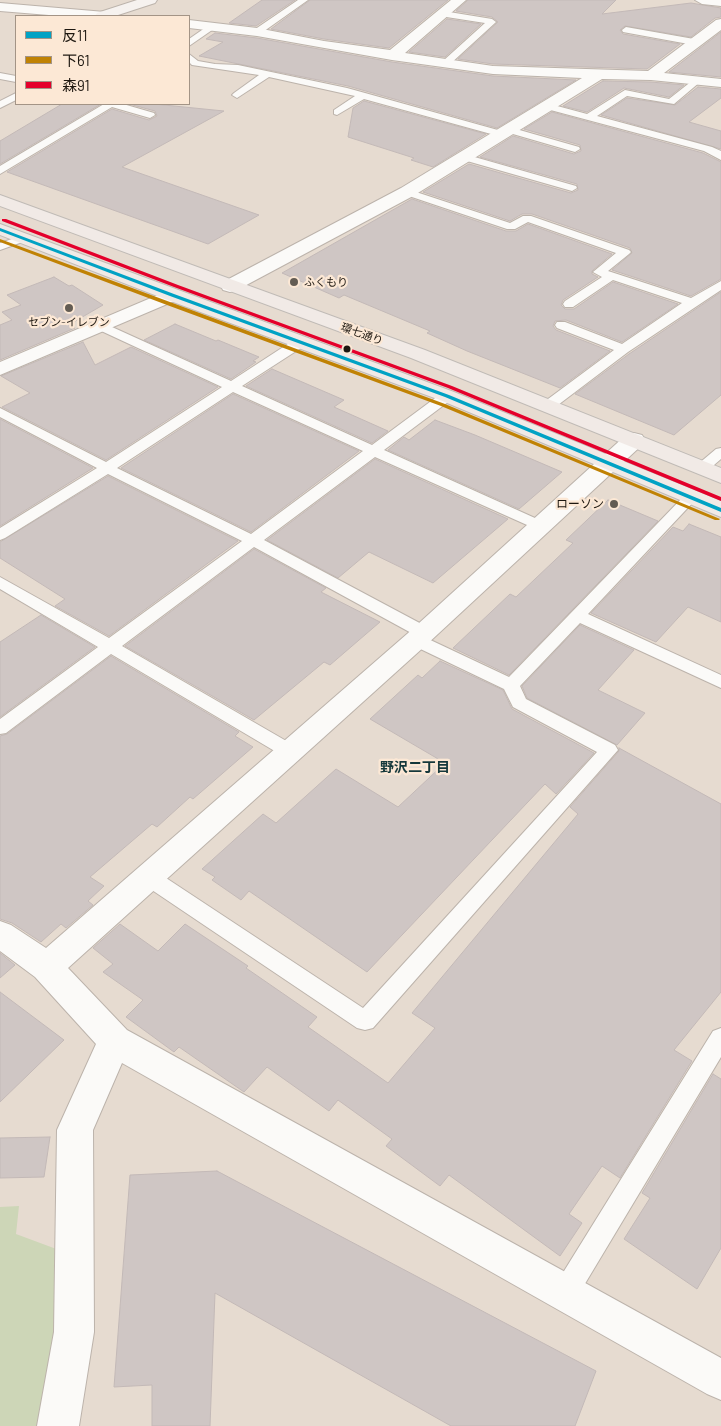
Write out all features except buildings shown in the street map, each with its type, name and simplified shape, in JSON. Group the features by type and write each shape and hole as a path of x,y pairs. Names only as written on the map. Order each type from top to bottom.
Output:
{"main road":[{"name":"環七通り","path":"0,200 418,354 549,405 721,476"},
{"path":"0,229 299,343 446,396 721,510"}],"street":[{"path":"106,15 150,0"},
{"path":"392,56 459,0"},
{"path":"702,0 721,2"},
{"path":"0,8 74,15"},
{"path":"16,15 24,10"},
{"path":"8,20 15,16"},
{"path":"651,76 721,23"},
{"path":"190,24 257,32 392,56 493,70 651,76 721,83"},
{"path":"230,286 406,192 599,74"},
{"path":"0,369 172,295"},
{"path":"47,967 150,878 289,751 420,636 634,440"},
{"path":"0,934 47,967 115,1041 721,1380"},
{"path":"58,1426 74,1332 75,1130 115,1041"}],"lane":[{"path":"257,32 304,0"},
{"path":"443,14 492,22 446,63"},
{"path":"190,42 212,26"},
{"path":"626,30 694,42"},
{"path":"190,58 195,63 215,67 238,68 363,95 575,149"},
{"path":"237,94 266,74"},
{"path":"0,76 15,79"},
{"path":"590,117 625,93 671,102 697,80"},
{"path":"337,112 363,95"},
{"path":"0,105 15,97"},
{"path":"0,170 109,105"},
{"path":"115,105 150,115"},
{"path":"546,106 708,149 720,154"},
{"path":"464,157 572,188"},
{"path":"406,192 512,227 527,218 625,252 599,272 692,302"},
{"path":"0,247 24,238"},
{"path":"569,304 610,277"},
{"path":"549,405 623,349 692,302 721,285"},
{"path":"561,325 623,349"},
{"path":"101,326 374,452 541,526"},
{"path":"0,535 299,343"},
{"path":"0,728 374,452 446,396"},
{"path":"0,412 254,541 420,636 511,685 519,703 609,750 365,1021 150,878"},
{"path":"702,468 721,452"},
{"path":"511,685 691,497"},
{"path":"0,582 289,751"},
{"path":"579,616 721,682"},
{"path":"566,1293 721,1038"}],"green space":[{"path":"19,1206 16,1234 59,1250 60,1322 43,1426 0,1426 0,1207"}],"transit line":[{"name":"森91","path":"4,220 450,387 721,499"},
{"name":"反11","path":"0,229 172,295 447,396 721,510"},
{"name":"下61","path":"0,240 443,405 717,519"}],"place":[{"name":"ふくもり","path":"294,282"},
{"name":"セブン-イレブン","path":"69,308"},
{"name":"ローソン","path":"614,504"}],"district":[{"name":"野沢二丁目","path":"415,767"}]}
